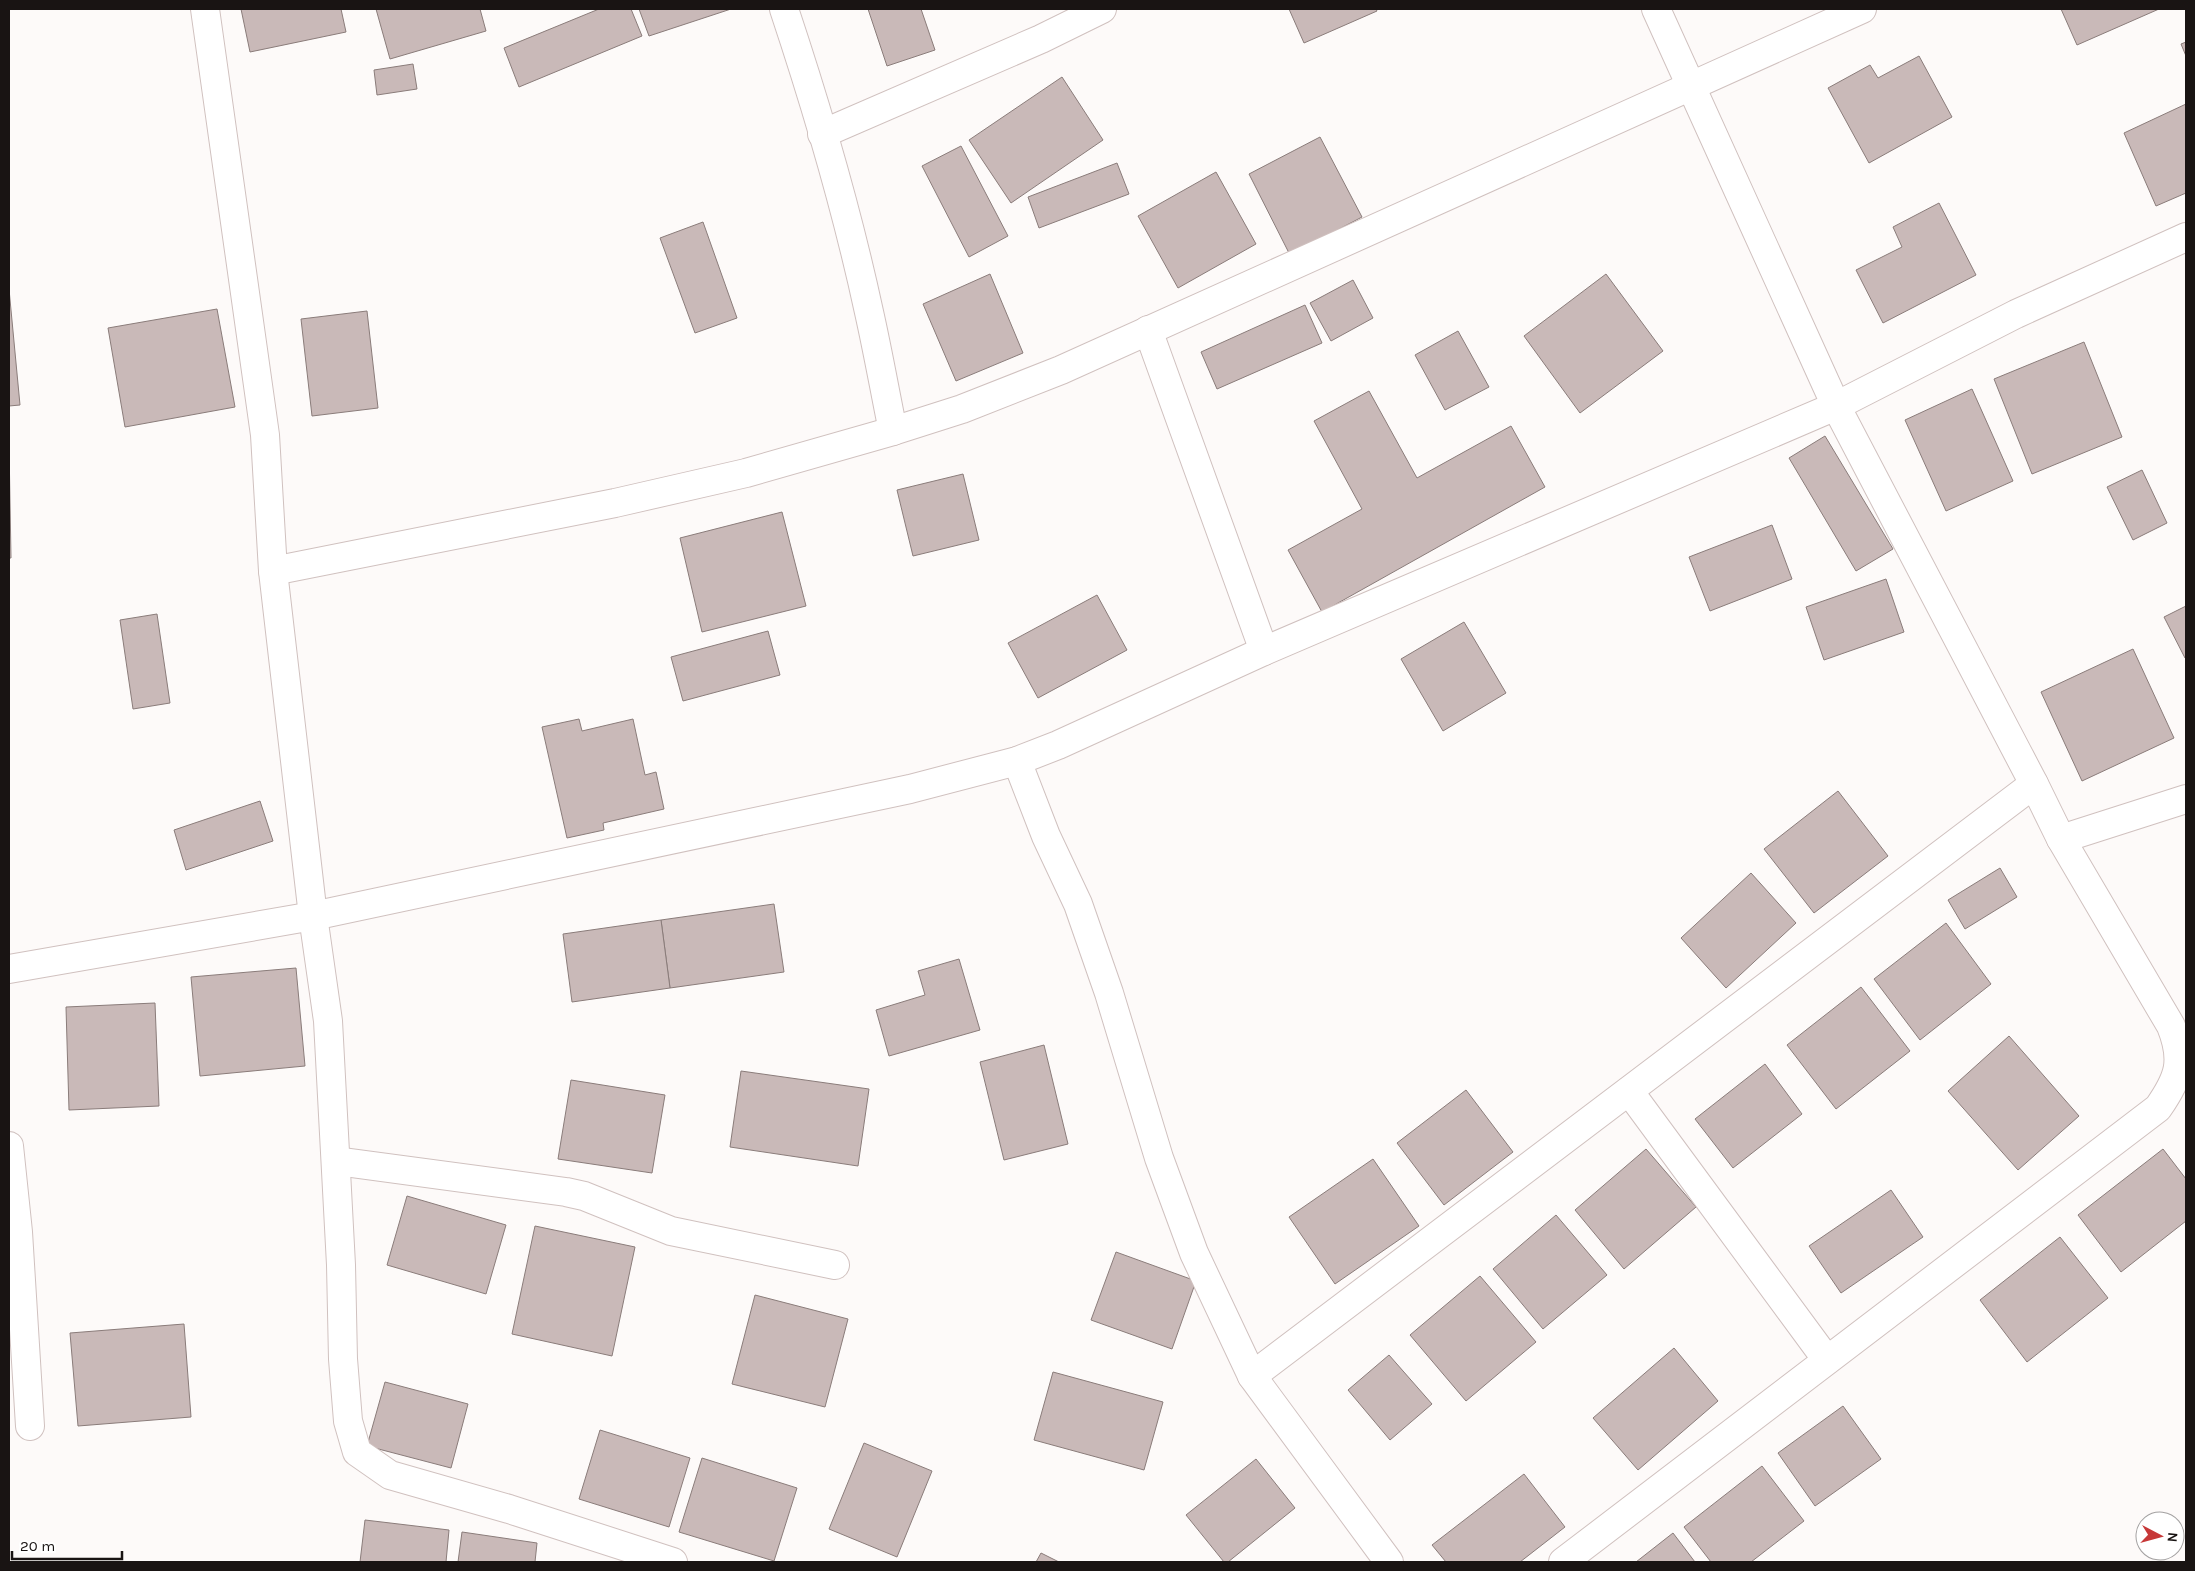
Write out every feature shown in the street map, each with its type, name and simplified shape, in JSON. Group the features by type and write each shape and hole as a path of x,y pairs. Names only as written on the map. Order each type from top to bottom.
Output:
{"street":[{"path":"205,9 265,435 273,571 313,916 328,1021 336,1161 343,1359 348,1421 357,1452 390,1475 518,1512 673,1562"},
{"path":"784,9 811,90 869,311 893,432"},
{"path":"822,134 1016,50 1102,9"},
{"path":"1563,1562 2158,1108 2172,1088 2179,1066 2178,1044 2171,1026 2060,839 2034,784 1836,406 1656,9"},
{"path":"273,571 615,503 746,473 893,432 962,409 1052,374 1862,9"},
{"path":"9,969 313,916 910,789 1017,761 1058,745 1264,651 1836,406 2016,314 2186,237"},
{"path":"1148,330 1264,651"},
{"path":"1017,761 1046,836 1078,904 1109,993 1159,1158 1194,1252 1252,1376 1389,1562"},
{"path":"1252,1376 2034,784"},
{"path":"2060,839 2186,799"},
{"path":"1629,1091 1827,1360"},
{"path":"9,1146 18,1232 30,1426"},
{"path":"336,1161 566,1192 584,1196 671,1231 835,1266"}],"building":[{"path":"241,9 341,9 346,32 250,52"},
{"path":"376,9 480,9 486,31 390,59"},
{"path":"599,9 631,9 642,36 519,87 504,48"},
{"path":"639,9 731,9 649,36"},
{"path":"868,9 921,9 935,50 887,66"},
{"path":"1289,9 1376,9 1377,11 1304,43"},
{"path":"2061,9 2159,9 2077,45"},
{"path":"2186,42 2186,56 2181,44"},
{"path":"1919,56 1952,117 1869,163 1828,88 1870,65 1878,78"},
{"path":"413,64 417,89 377,95 374,70"},
{"path":"1062,77 1103,140 1011,203 969,140"},
{"path":"2186,104 2186,193 2156,206 2124,133"},
{"path":"1320,137 1362,217 1290,255 1249,174"},
{"path":"961,146 1008,236 969,257 922,166"},
{"path":"1117,163 1129,194 1039,228 1028,197"},
{"path":"1216,172 1256,244 1178,288 1138,216"},
{"path":"1939,203 1976,275 1883,323 1856,270 1902,247 1893,227"},
{"path":"703,222 737,318 695,333 660,238"},
{"path":"990,274 1023,353 956,381 923,304"},
{"path":"1606,274 1663,351 1580,413 1524,336"},
{"path":"1353,280 1373,318 1331,341 1310,303"},
{"path":"9,289 20,405 9,406"},
{"path":"1305,305 1322,343 1217,389 1201,352"},
{"path":"217,309 235,407 125,427 108,328"},
{"path":"367,311 378,408 312,416 301,319"},
{"path":"1458,331 1489,387 1445,410 1415,355"},
{"path":"2084,342 2122,437 2032,474 1994,379"},
{"path":"1972,389 2013,481 1946,511 1905,420"},
{"path":"1369,391 1417,478 1511,426 1545,487 1322,612 1288,550 1362,509 1314,421"},
{"path":"1825,436 1893,549 1856,571 1789,458"},
{"path":"9,445 11,558 9,558"},
{"path":"2142,470 2167,523 2133,540 2107,487"},
{"path":"963,474 979,540 913,556 897,490"},
{"path":"782,512 806,606 702,632 680,538"},
{"path":"1772,525 1792,579 1710,611 1689,557"},
{"path":"1886,579 1904,632 1824,660 1806,607"},
{"path":"1097,595 1127,650 1038,698 1008,643"},
{"path":"2186,606 2186,658 2185,658 2164,617"},
{"path":"157,614 170,703 133,709 120,620"},
{"path":"1464,622 1506,693 1443,731 1401,659"},
{"path":"768,631 780,675 683,701 671,657"},
{"path":"2133,649 2174,738 2082,781 2041,692"},
{"path":"579,719 582,731 633,719 645,775 656,772 664,809 603,823 604,830 567,838 542,727"},
{"path":"1838,791 1888,856 1814,913 1764,849"},
{"path":"260,801 273,841 186,870 174,830"},
{"path":"2000,868 2017,897 1965,929 1948,900"},
{"path":"1751,873 1796,923 1726,988 1681,938"},
{"path":"774,904 784,972 670,988 661,920"},
{"path":"661,920 670,988 572,1002 563,934"},
{"path":"1946,923 1991,984 1920,1040 1874,979"},
{"path":"959,959 980,1030 889,1056 876,1010 925,995 918,971"},
{"path":"296,968 305,1066 200,1076 191,977"},
{"path":"1861,987 1910,1051 1836,1109 1787,1045"},
{"path":"155,1003 159,1106 69,1110 66,1007"},
{"path":"2009,1036 2079,1116 2018,1170 1948,1091"},
{"path":"1044,1045 1068,1144 1004,1160 980,1062"},
{"path":"1765,1064 1802,1114 1733,1168 1695,1119"},
{"path":"741,1071 869,1089 858,1166 730,1147"},
{"path":"571,1080 665,1095 652,1173 558,1159"},
{"path":"1466,1090 1513,1152 1444,1205 1397,1143"},
{"path":"1646,1149 1696,1207 1624,1269 1575,1210"},
{"path":"2163,1149 2186,1179 2186,1221 2121,1272 2078,1215"},
{"path":"1373,1159 1419,1226 1335,1284 1289,1217"},
{"path":"1891,1190 1923,1237 1841,1293 1809,1246"},
{"path":"407,1196 506,1225 486,1294 387,1265"},
{"path":"1556,1215 1607,1275 1543,1329 1493,1269"},
{"path":"535,1226 635,1247 612,1356 512,1334"},
{"path":"2060,1237 2108,1298 2027,1362 1980,1300"},
{"path":"1116,1252 1196,1281 1172,1349 1091,1320"},
{"path":"1480,1276 1536,1342 1466,1401 1410,1335"},
{"path":"755,1295 848,1319 825,1407 732,1384"},
{"path":"184,1324 191,1417 78,1426 70,1333"},
{"path":"1674,1348 1718,1401 1638,1470 1593,1418"},
{"path":"1389,1355 1432,1404 1390,1440 1348,1390"},
{"path":"1053,1372 1163,1402 1144,1470 1034,1440"},
{"path":"385,1382 468,1404 451,1468 367,1446"},
{"path":"1843,1406 1881,1459 1815,1506 1778,1453"},
{"path":"600,1430 690,1458 669,1527 579,1499"},
{"path":"864,1443 932,1471 897,1557 829,1529"},
{"path":"702,1458 797,1488 774,1561 679,1532"},
{"path":"1256,1459 1295,1508 1228,1562 1224,1562 1186,1515"},
{"path":"1762,1466 1804,1521 1751,1562 1711,1562 1684,1527"},
{"path":"1524,1474 1565,1527 1520,1562 1446,1562 1432,1545"},
{"path":"365,1520 449,1530 446,1562 360,1562"},
{"path":"462,1532 537,1543 535,1562 458,1562"},
{"path":"1673,1533 1695,1562 1636,1562"},
{"path":"1041,1553 1059,1562 1036,1562"}]}
